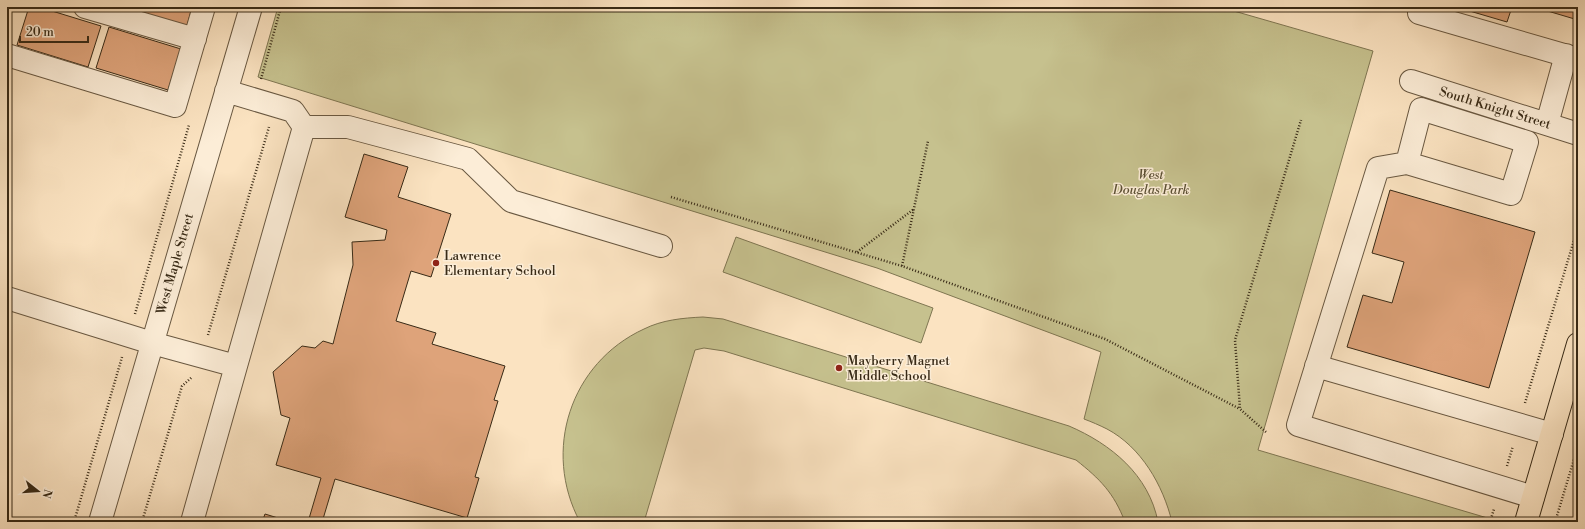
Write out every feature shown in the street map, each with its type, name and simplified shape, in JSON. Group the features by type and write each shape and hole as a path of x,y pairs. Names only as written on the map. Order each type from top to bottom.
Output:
{"main road":[{"path":"1526,522 1578,344"}],"street":[{"path":"85,7 194,39"},
{"path":"7,55 175,106 204,7"},
{"name":"West Maple Street","path":"100,522 251,7"},
{"path":"1419,13 1572,57 1547,124"},
{"name":"South Knight Street","path":"1411,81 1578,134"},
{"path":"226,91 293,111 304,127"},
{"path":"1407,163 1421,109 1527,142 1511,194 1407,163 1378,168 1298,425 1533,498"},
{"path":"304,127 348,127 468,159 511,201 661,246"},
{"path":"192,522 304,127"},
{"path":"7,298 152,343 236,366"},
{"path":"1316,366 1552,434"}],"path":[{"path":"259,86 280,7"},
{"path":"142,522 182,386 198,372 276,106"},
{"path":"74,522 191,118"},
{"path":"1240,409 1235,340 1301,120"},
{"path":"902,266 928,141"},
{"path":"671,197 902,266 1105,338 1240,409 1266,432"},
{"path":"856,252 914,209"},
{"path":"1490,522 1578,227"},
{"path":"1573,522 1556,519 1578,446"}],"green space":[{"name":"West Douglas Park","path":"278,7 1220,7 1373,51 1258,450 1501,522 1172,522 1163,494 1149,468 1140,457 1119,437 1107,429 1084,419 1101,352 877,268 258,77"},
{"path":"736,237 933,308 921,343 723,272"},
{"path":"703,317 723,319 1069,426 1085,433 1113,452 1126,463 1137,476 1153,505 1158,522 1125,522 1116,503 1105,487 1076,460 724,351 704,348 695,350 644,522 580,522 569,495 564,467 564,439 570,412 581,386 597,364 618,344 644,329 658,323 672,320"}],"building":[{"path":"29,7 39,7 101,26 88,67 17,45"},
{"path":"125,7 192,7 187,26"},
{"path":"1456,7 1512,7 1507,22"},
{"path":"1534,7 1578,7 1578,20"},
{"path":"109,27 181,49 168,90 96,68"},
{"name":"Lawrence Elementary School","path":"364,154 408,167 398,197 451,214 431,277 411,271 396,321 436,333 432,344 505,366 494,400 498,401 475,477 479,478 467,518 335,479 323,519 334,522 308,522 321,478 276,465 290,418 281,415 273,372 302,346 315,348 323,341 333,344 353,265 352,242 385,240 387,230 345,217"},
{"path":"1390,190 1535,232 1489,388 1347,347 1363,295 1392,303 1404,262 1372,253"},
{"path":"265,514 291,522 262,522"}],"place":[{"name":"Lawrence Elementary School","path":"436,263"},
{"name":"Mayberry Magnet Middle School","path":"839,368"}]}
